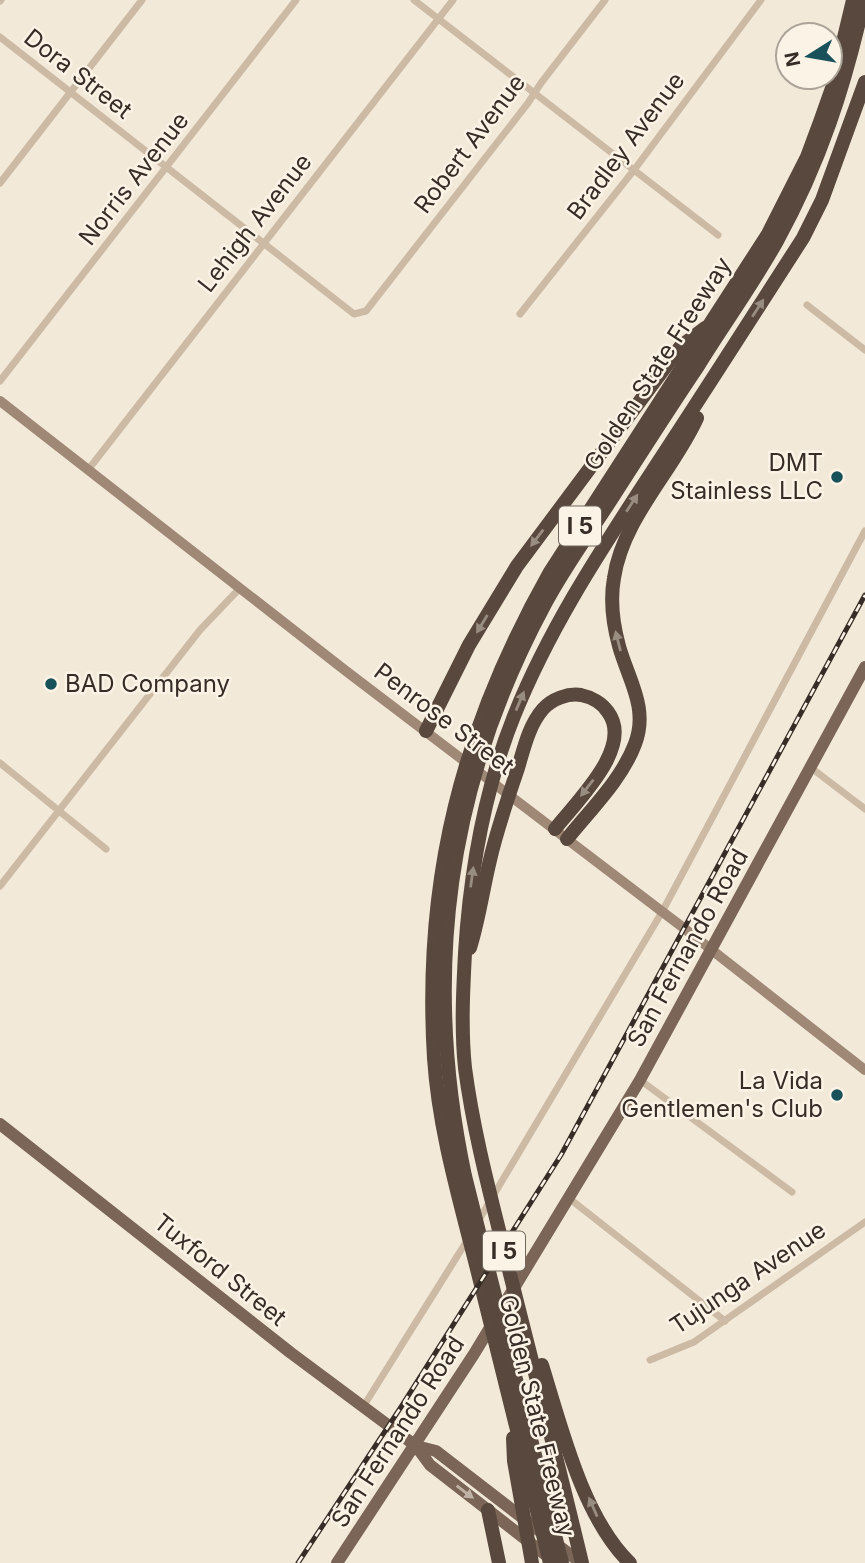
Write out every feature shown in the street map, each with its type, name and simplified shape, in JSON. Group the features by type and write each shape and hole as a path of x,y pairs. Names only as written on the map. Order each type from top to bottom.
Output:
{"highway":[{"name":"Golden State Freeway","path":"550,1563 511,1405 514,1375 464,1177 439,1101 432,1014 434,948 438,898 450,827 473,790 511,645 551,572 768,234 807,157 832,88 853,0"},
{"path":"484,755 505,686 546,601 744,295 794,207 831,124 864,0"},
{"path":"484,755 558,593 777,254 803,204 838,121 858,61 865,28"},
{"name":"Golden State Freeway","path":"582,1563 480,1151 465,1068 462,1031 473,790 484,755 513,717 540,655 582,579 803,238 822,200 865,82"},
{"path":"426,731 469,645 517,566 681,346 714,320"},
{"path":"561,834 619,774 631,753 639,728 640,705 615,628 612,596 618,558 625,538 695,424 721,365"},
{"path":"464,970 476,929 490,858 530,731 543,708 550,703 568,695 584,696 606,708 616,734 611,755 561,834"},
{"path":"473,790 460,863 452,937 450,996 450,1028 464,1177 514,1375 556,1527 569,1563"},
{"path":"529,1350 542,1365 560,1427 597,1516 616,1550 630,1563"},
{"path":"511,1405 514,1461 532,1562"},
{"path":"488,1510 499,1563"},
{"path":"556,1527 560,1563"}],"main road":[{"name":"Penrose Street","path":"0,401 337,665 561,834 865,1070"},
{"name":"San Fernando Road","path":"337,1563 416,1446 570,1199 640,1080 865,667"},
{"name":"Tuxford Street","path":"0,1124 416,1446 430,1465 560,1563"},
{"name":"Tuxford Street","path":"416,1446 436,1451 582,1563"}],"street":[{"path":"0,183 142,0"},
{"name":"Norris Avenue","path":"0,381 296,0"},
{"path":"414,0 718,235"},
{"name":"Lehigh Avenue","path":"88,470 453,0"},
{"name":"Robert Avenue","path":"366,311 605,0"},
{"name":"Bradley Avenue","path":"520,314 634,170 761,0"},
{"name":"Dora Street","path":"0,37 354,314 366,311"},
{"path":"807,305 865,350"},
{"name":"San Fernando Road","path":"363,1407 455,1260 662,912 865,531"},
{"path":"0,886 201,630 240,587"},
{"path":"0,763 106,849"},
{"path":"810,767 865,809"},
{"path":"640,1080 792,1192"},
{"path":"570,1199 725,1321"},
{"name":"Tujunga Avenue","path":"650,1360 694,1342 865,1222"}],"railway":[{"path":"298,1563 561,1155 865,595"}],"place":[{"name":"DMT Stainless LLC","path":"837,477"},
{"name":"BAD Company","path":"51,684"},
{"name":"La Vida Gentlemen's Club","path":"837,1095"}]}
